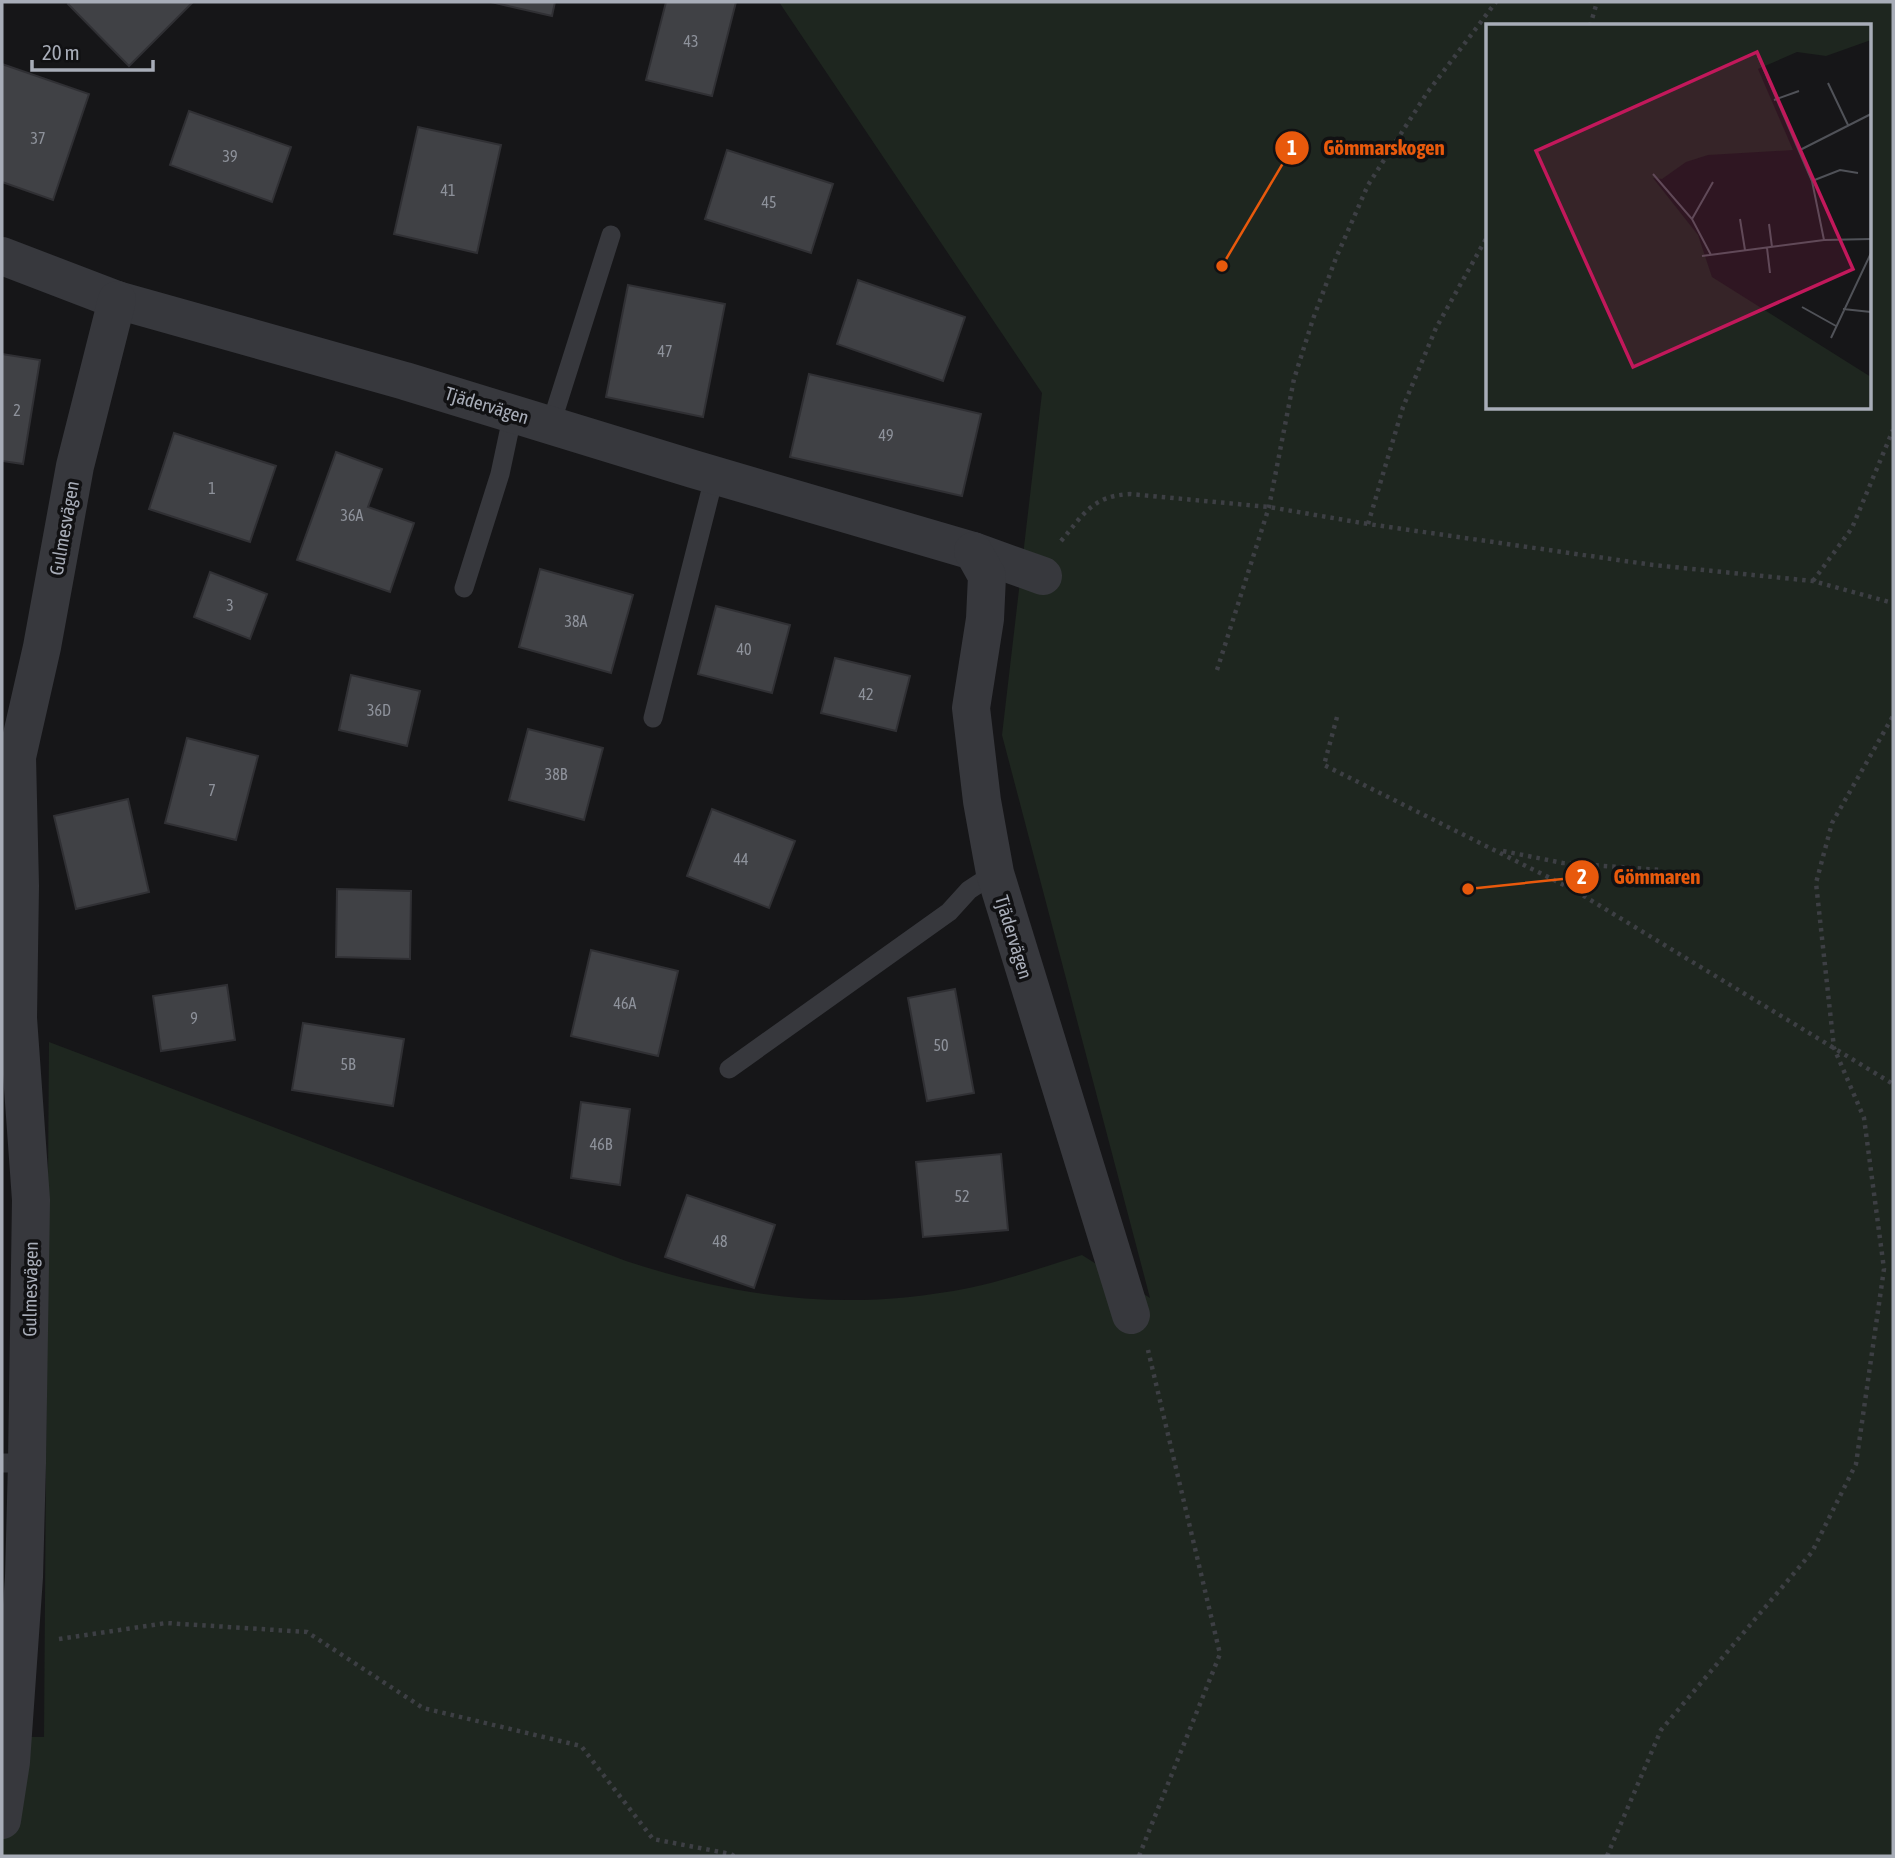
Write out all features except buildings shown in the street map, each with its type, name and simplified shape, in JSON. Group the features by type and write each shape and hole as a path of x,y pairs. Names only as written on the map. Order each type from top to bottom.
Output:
{"street":[{"name":"Tjädervägen","path":"2,256 117,300 551,424 973,551 1043,576"},
{"name":"Gulmesvägen","path":"2,1820 11,1762 24,1577 15,1463 31,1200 10,1020 20,886 10,757 42,647 75,466 117,300"},
{"name":"Tjädervägen","path":"973,551 987,576 985,619 971,708 982,801 995,873 1131,1315"}],"lane":[{"path":"551,424 611,235"},
{"path":"464,589 500,474 513,413"},
{"path":"653,718 715,474"},
{"path":"729,1069 949,912 969,890 995,873"}],"path":[{"path":"1217,670 1269,507 1294,379 1313,319 1347,233 1368,185 1420,105 1496,2"},
{"path":"1591,24 1597,2"},
{"path":"1368,524 1403,407 1431,339 1486,239"},
{"path":"1813,581 1852,528 1893,430"},
{"path":"1043,576 1050,555 1093,504 1113,495 1130,494 1269,507 1653,565 1813,581 1893,603"},
{"path":"1607,1856 1661,1730 1812,1552 1856,1464 1884,1269 1864,1118 1834,1048 1816,883 1832,823 1893,716"},
{"path":"1337,718 1324,765 1574,890 1893,1084"},
{"path":"1495,850 1563,863 1661,870"},
{"path":"1131,1315 1145,1336 1220,1654 1139,1856"},
{"path":"19,1648 166,1623 307,1632 424,1708 581,1746 653,1839 734,1856"}],"shaded area":[{"path":"779,2 1893,2 1893,1856 2,1856 2,1737 44,1737 49,1042 626,1261 712,1285 796,1298 880,1299 969,1288 1082,1255 1150,1298 1002,735 1042,393"}],"place":[{"name":"Gömmarskogen","path":"1222,266"},
{"name":"Gömmaren","path":"1468,889"}]}
